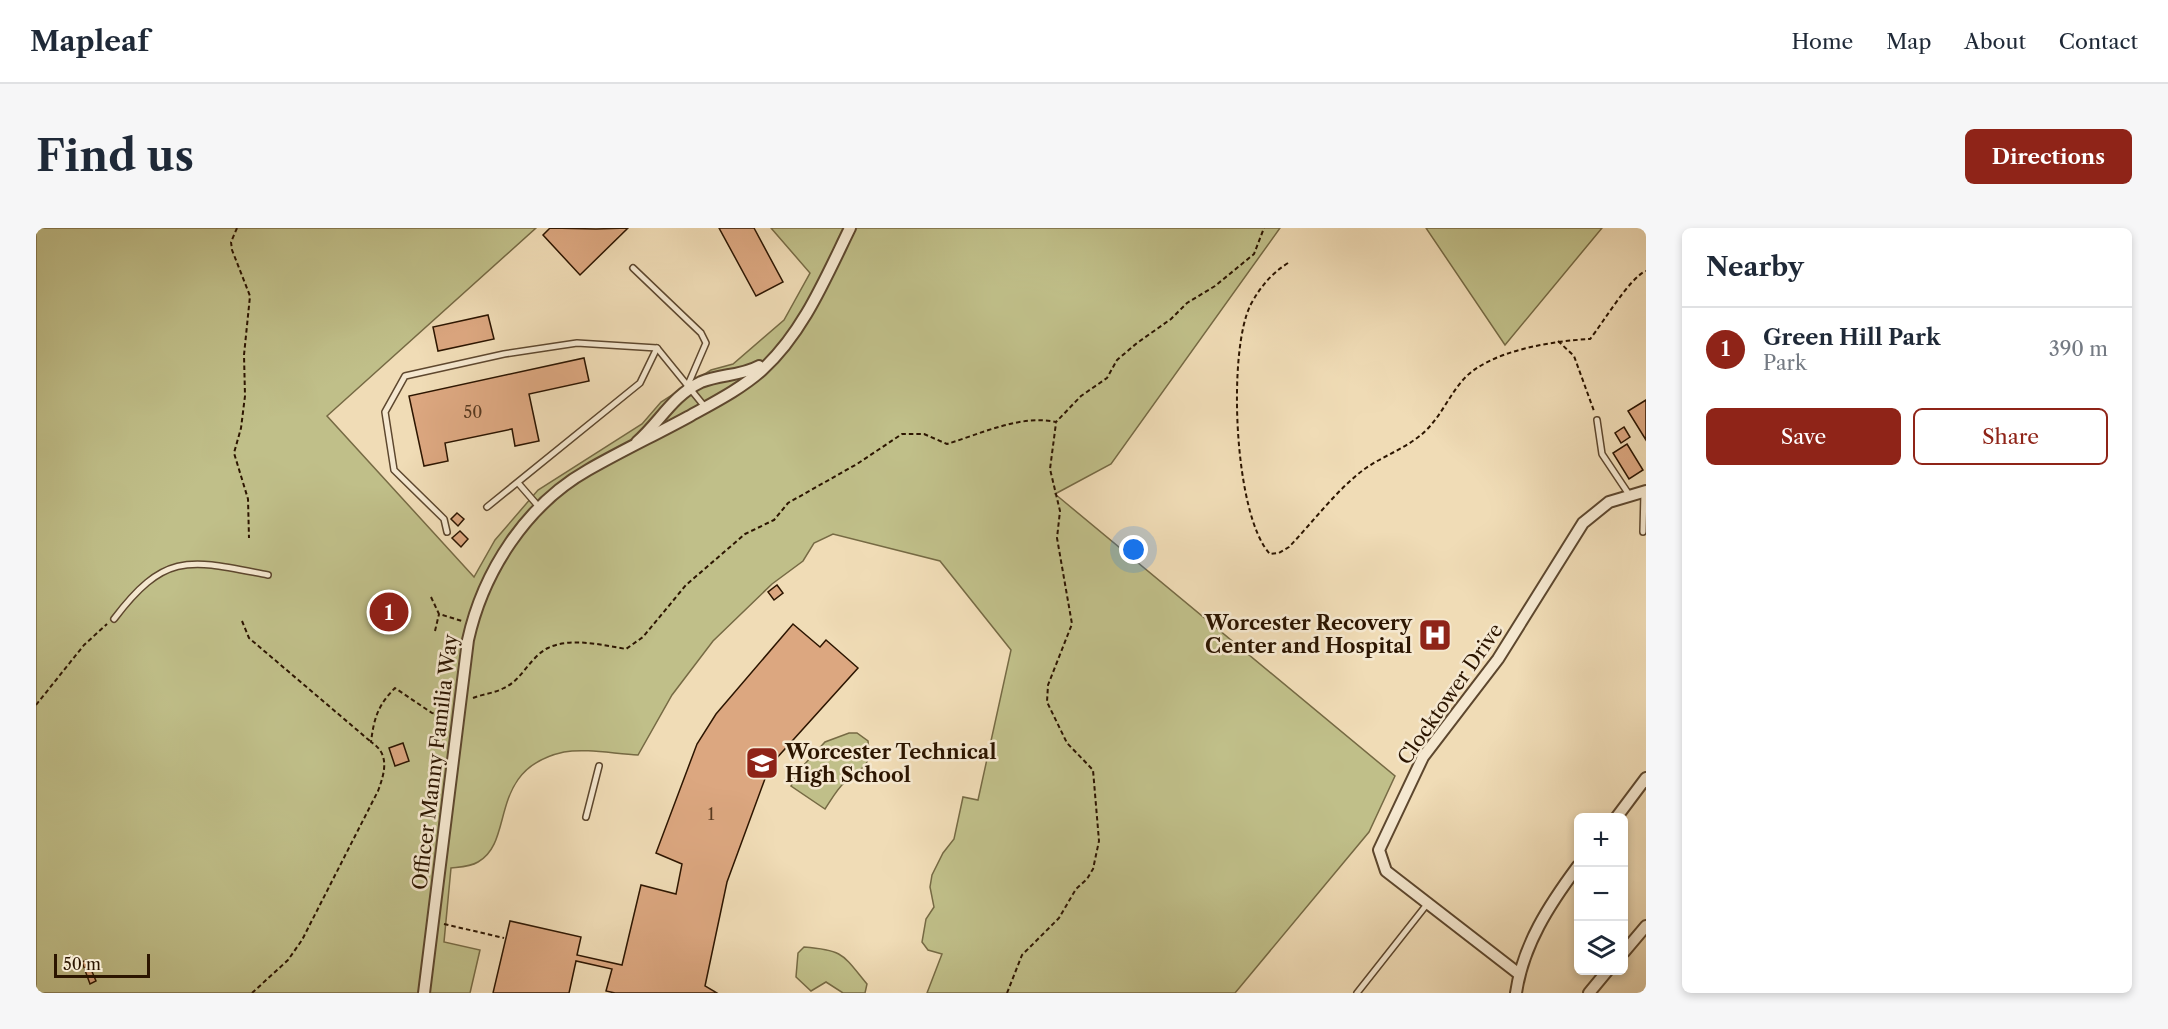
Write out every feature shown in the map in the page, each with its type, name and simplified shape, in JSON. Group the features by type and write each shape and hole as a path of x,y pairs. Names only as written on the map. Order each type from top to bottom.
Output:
{"street":[{"name":"Officer Manny Familia Way","path":"424,993 431,923 442,856 458,704 471,623 499,560 539,507 587,470 705,407 761,371 806,313 850,228"},
{"name":"Officer Manny Familia Way","path":"620,454 644,436 670,403 688,388 712,378 740,374 771,361"},
{"name":"Clocktower Drive","path":"1519,974 1386,871 1379,850 1423,757 1498,659 1583,523 1609,502 1645,492"},
{"path":"1620,813 1646,778"},
{"path":"1516,993 1519,974 1540,923 1577,867"},
{"path":"1628,946 1646,926"},
{"path":"1589,993 1604,975"}],"lane":[{"path":"633,268 701,333 706,344 688,388"},
{"path":"447,532 444,519 394,470 385,412 405,376 504,354 577,343 657,348 705,407"},
{"path":"487,507 519,484 640,383 657,348"},
{"path":"1597,420 1602,454 1630,496"},
{"path":"519,484 539,507"},
{"path":"1643,532 1645,492"},
{"path":"114,619 144,583 170,569 186,564 215,564 268,575"},
{"path":"586,817 599,765"},
{"path":"1357,993 1428,903"}],"path":[{"path":"237,228 231,242 232,250 250,296 250,316 244,355 245,396 241,428 234,453 248,499 249,538"},
{"path":"1007,993 1022,955 1059,918 1076,889 1088,879 1093,869 1099,841 1093,770 1068,744 1047,702 1048,685 1072,624 1057,538 1060,511 1050,469 1056,422 1081,396 1107,378 1117,360 1137,343 1171,319 1187,303 1215,286 1254,254 1264,228"},
{"path":"1287,263 1270,275 1250,305 1237,370 1238,433 1252,520 1260,543 1270,554 1279,554 1289,547 1348,482 1419,437 1443,411 1460,383 1471,371 1526,349 1558,341 1590,339 1610,315 1627,286 1646,271"},
{"path":"1558,341 1574,356 1585,380 1597,420"},
{"path":"371,742 375,713 395,688 432,713 445,716 458,704 505,688 532,659 549,648 566,644 595,644 626,649 643,637 686,585 745,534 774,520 788,503 857,464 902,434 924,434 947,444 1013,424 1043,418 1056,422"},
{"path":"431,597 440,614 435,631"},
{"path":"440,614 471,623"},
{"path":"36,705 84,645 114,619"},
{"path":"242,621 249,638 377,746 386,761 378,791 302,940 288,960 252,993"},
{"path":"439,924 504,938"}],"shaded area":[{"path":"36,228 536,228 327,416 474,577 495,540 538,490 642,424 661,402 711,370 733,364 784,320 810,273 771,228 1280,228 1111,464 1055,494 1395,776 1369,832 1235,993 927,993 942,954 928,950 922,942 926,919 934,907 930,887 932,875 943,853 954,839 963,797 978,800 1011,650 940,561 833,534 814,543 803,561 772,584 713,641 672,695 638,755 591,751 564,752 539,761 523,773 506,805 496,838 489,852 475,864 451,868 444,942 480,950 470,993 36,993"},
{"path":"1426,228 1602,228 1505,345"},
{"path":"849,733 857,733 868,741 869,757 865,766 842,785 825,809 791,786 802,767 825,742"},
{"path":"804,947 827,950 842,956 867,984 865,993 843,993 826,982 811,991 796,977 798,953"}],"building":[{"path":"550,228 628,228 580,275 543,235"},
{"path":"719,228 754,228 783,282 756,296"},
{"path":"488,315 494,339 438,351 433,327"},
{"path":"584,358 589,381 529,394 539,441 515,446 512,429 445,443 448,461 424,466 409,396"},
{"path":"1646,400 1646,440 1628,411"},
{"path":"1624,427 1630,437 1621,443 1615,433"},
{"path":"1627,444 1643,470 1629,479 1613,453"},
{"path":"457,513 464,519 458,526 451,519"},
{"path":"460,531 468,539 461,547 452,538"},
{"path":"777,585 783,593 774,600 768,592"},
{"path":"793,624 820,647 826,640 858,668 775,760 766,776 727,882 705,986 717,993 615,993 606,991 612,969 576,961 569,993 493,993 510,921 581,937 577,955 622,965 641,885 676,894 682,864 656,853 697,744 716,714"},
{"path":"403,743 409,761 395,766 389,748"},
{"path":"87,960 96,981 90,984 82,962"}],"place":[{"name":"Green Hill Park","path":"389,612"},
{"name":"Worcester Recovery Center and Hospital","path":"1435,635"},
{"name":"Worcester Technical High School","path":"762,763"}]}
